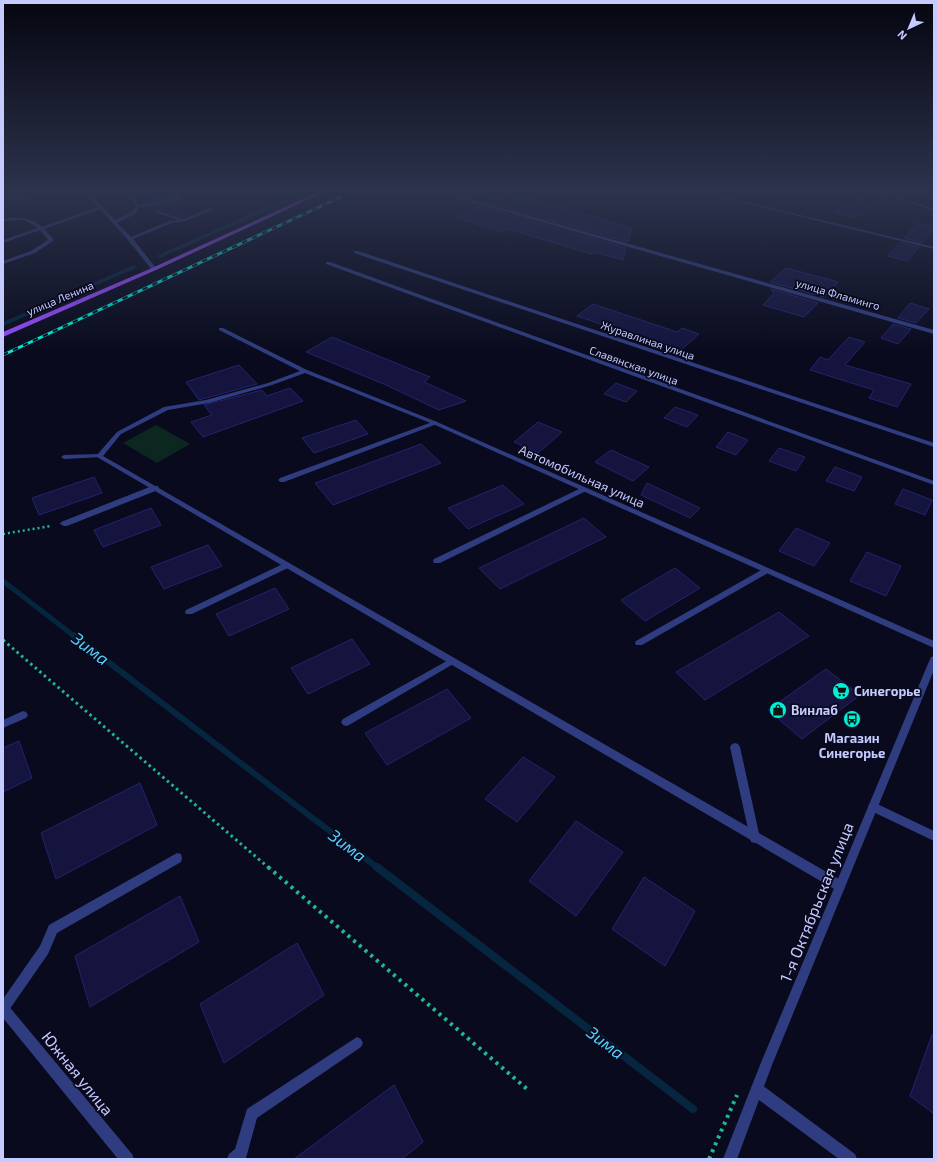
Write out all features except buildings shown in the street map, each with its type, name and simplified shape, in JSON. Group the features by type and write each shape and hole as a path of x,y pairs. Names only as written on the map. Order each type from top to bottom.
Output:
{"main road":[{"name":"улица Ленина","path":"3,335 204,246"}],"street":[{"path":"3,263 33,252 42,246"},
{"path":"136,246 154,269"},
{"name":"улица Фламинго","path":"632,246 934,332"},
{"name":"Журавлиная улица","path":"356,252 934,445"},
{"name":"Славянская улица","path":"328,263 934,483"},
{"name":"Автомобильная улица","path":"221,329 305,371 435,423 934,645"},
{"path":"99,456 119,433 166,408 207,402 270,384 305,371"},
{"path":"282,480 435,423"},
{"path":"64,457 99,456 840,886"},
{"path":"64,524 155,488"},
{"path":"437,561 584,490"},
{"path":"189,612 287,565"},
{"path":"638,643 765,571"},
{"name":"1-я Октябрьская улица","path":"730,1159 872,806 934,659"},
{"path":"346,722 452,661"},
{"path":"3,724 23,715"},
{"path":"734,747 756,838"},
{"path":"872,806 934,836"},
{"path":"3,1009 44,950 53,929 177,858"},
{"name":"Южная улица","path":"3,1009 127,1159"},
{"path":"234,1159 241,1153 252,1114 357,1043"},
{"path":"757,1090 850,1159"}],"path":[{"path":"3,534 64,524"},
{"path":"3,640 527,1089"}],"green space":[{"path":"156,425 190,444 157,463 123,443"}],"waterway":[{"path":"160,256 182,246"},
{"path":"42,307 134,267"},
{"path":"3,324 45,306"},
{"name":"Зима","path":"3,581 74,636"},
{"name":"Зима","path":"73,635 378,868"},
{"name":"Зима","path":"377,867 693,1109"}],"railway":[{"path":"3,355 235,246"}],"place":[{"name":"Синегорье","path":"841,691"},
{"name":"Винлаб","path":"778,710"},
{"name":"Магазин Синегорье","path":"852,719"}]}
